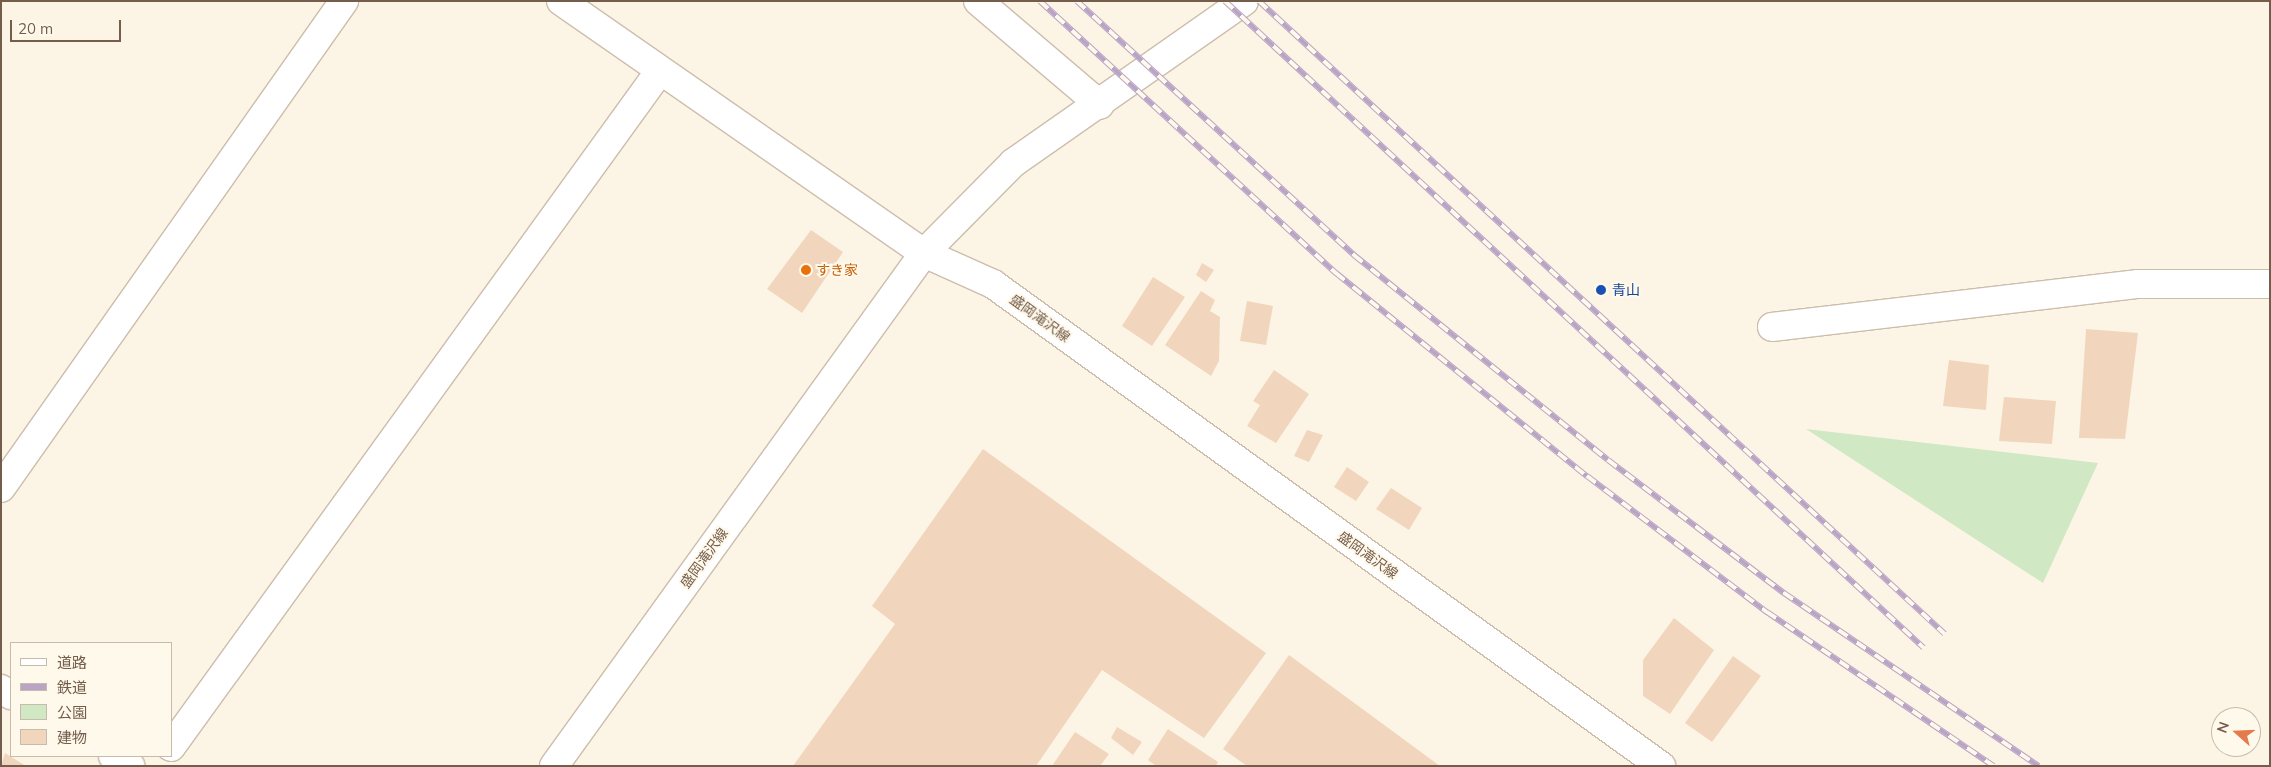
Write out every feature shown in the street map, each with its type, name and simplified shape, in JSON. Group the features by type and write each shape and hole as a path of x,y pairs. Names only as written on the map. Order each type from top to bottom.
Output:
{"street":[{"path":"1,488 344,1"},
{"path":"561,1 659,72 924,253 1013,163 1057,130 1100,105 1244,1"},
{"path":"978,1 1100,105"},
{"path":"172,746 659,72"},
{"name":"盛岡滝沢線","path":"554,766 924,253 993,284 1661,766"},
{"path":"1772,327 2138,284 2270,284"},
{"path":"115,757 130,766"}],"green space":[{"path":"1806,429 2098,463 2043,583"}],"building":[{"name":"すき家","path":"811,230 843,252 802,313 767,289"},
{"path":"1202,263 1214,270 1206,282 1196,275"},
{"path":"1153,277 1185,297 1152,346 1122,326"},
{"path":"1201,291 1215,300 1210,311 1220,317 1219,361 1211,376 1165,345"},
{"path":"1247,301 1273,306 1266,345 1240,341"},
{"path":"2086,329 2138,333 2125,439 2079,438"},
{"path":"1949,360 1989,365 1986,410 1943,406"},
{"path":"1274,370 1309,394 1276,443 1247,426 1260,405 1253,401"},
{"path":"2004,397 2056,401 2052,444 1999,441"},
{"path":"1307,430 1323,435 1309,462 1294,456"},
{"path":"983,449 1266,653 1204,738 1102,670 1036,766 793,766 895,624 872,606"},
{"path":"1347,467 1369,482 1356,501 1334,487"},
{"path":"1391,488 1422,508 1409,530 1376,509"},
{"path":"1674,618 1714,650 1670,714 1643,696 1643,660"},
{"path":"1289,655 1440,766 1247,766 1223,749"},
{"path":"1733,656 1761,676 1712,742 1685,723"},
{"path":"1117,727 1142,742 1133,755 1111,738"},
{"path":"1168,729 1218,762 1216,766 1156,766 1148,760"},
{"path":"1075,732 1109,754 1100,766 1052,766"},
{"path":"5,753 26,766 1,766"}],"railway":[{"path":"1040,1 1336,273 1587,476 1767,612 1994,766"},
{"path":"1077,1 1354,255 1608,460 1784,593 2039,766"},
{"path":"1225,1 1924,648"},
{"path":"1259,1 1945,634"}],"place":[{"name":"すき家","path":"806,270"},
{"name":"青山","path":"1601,290"}]}
